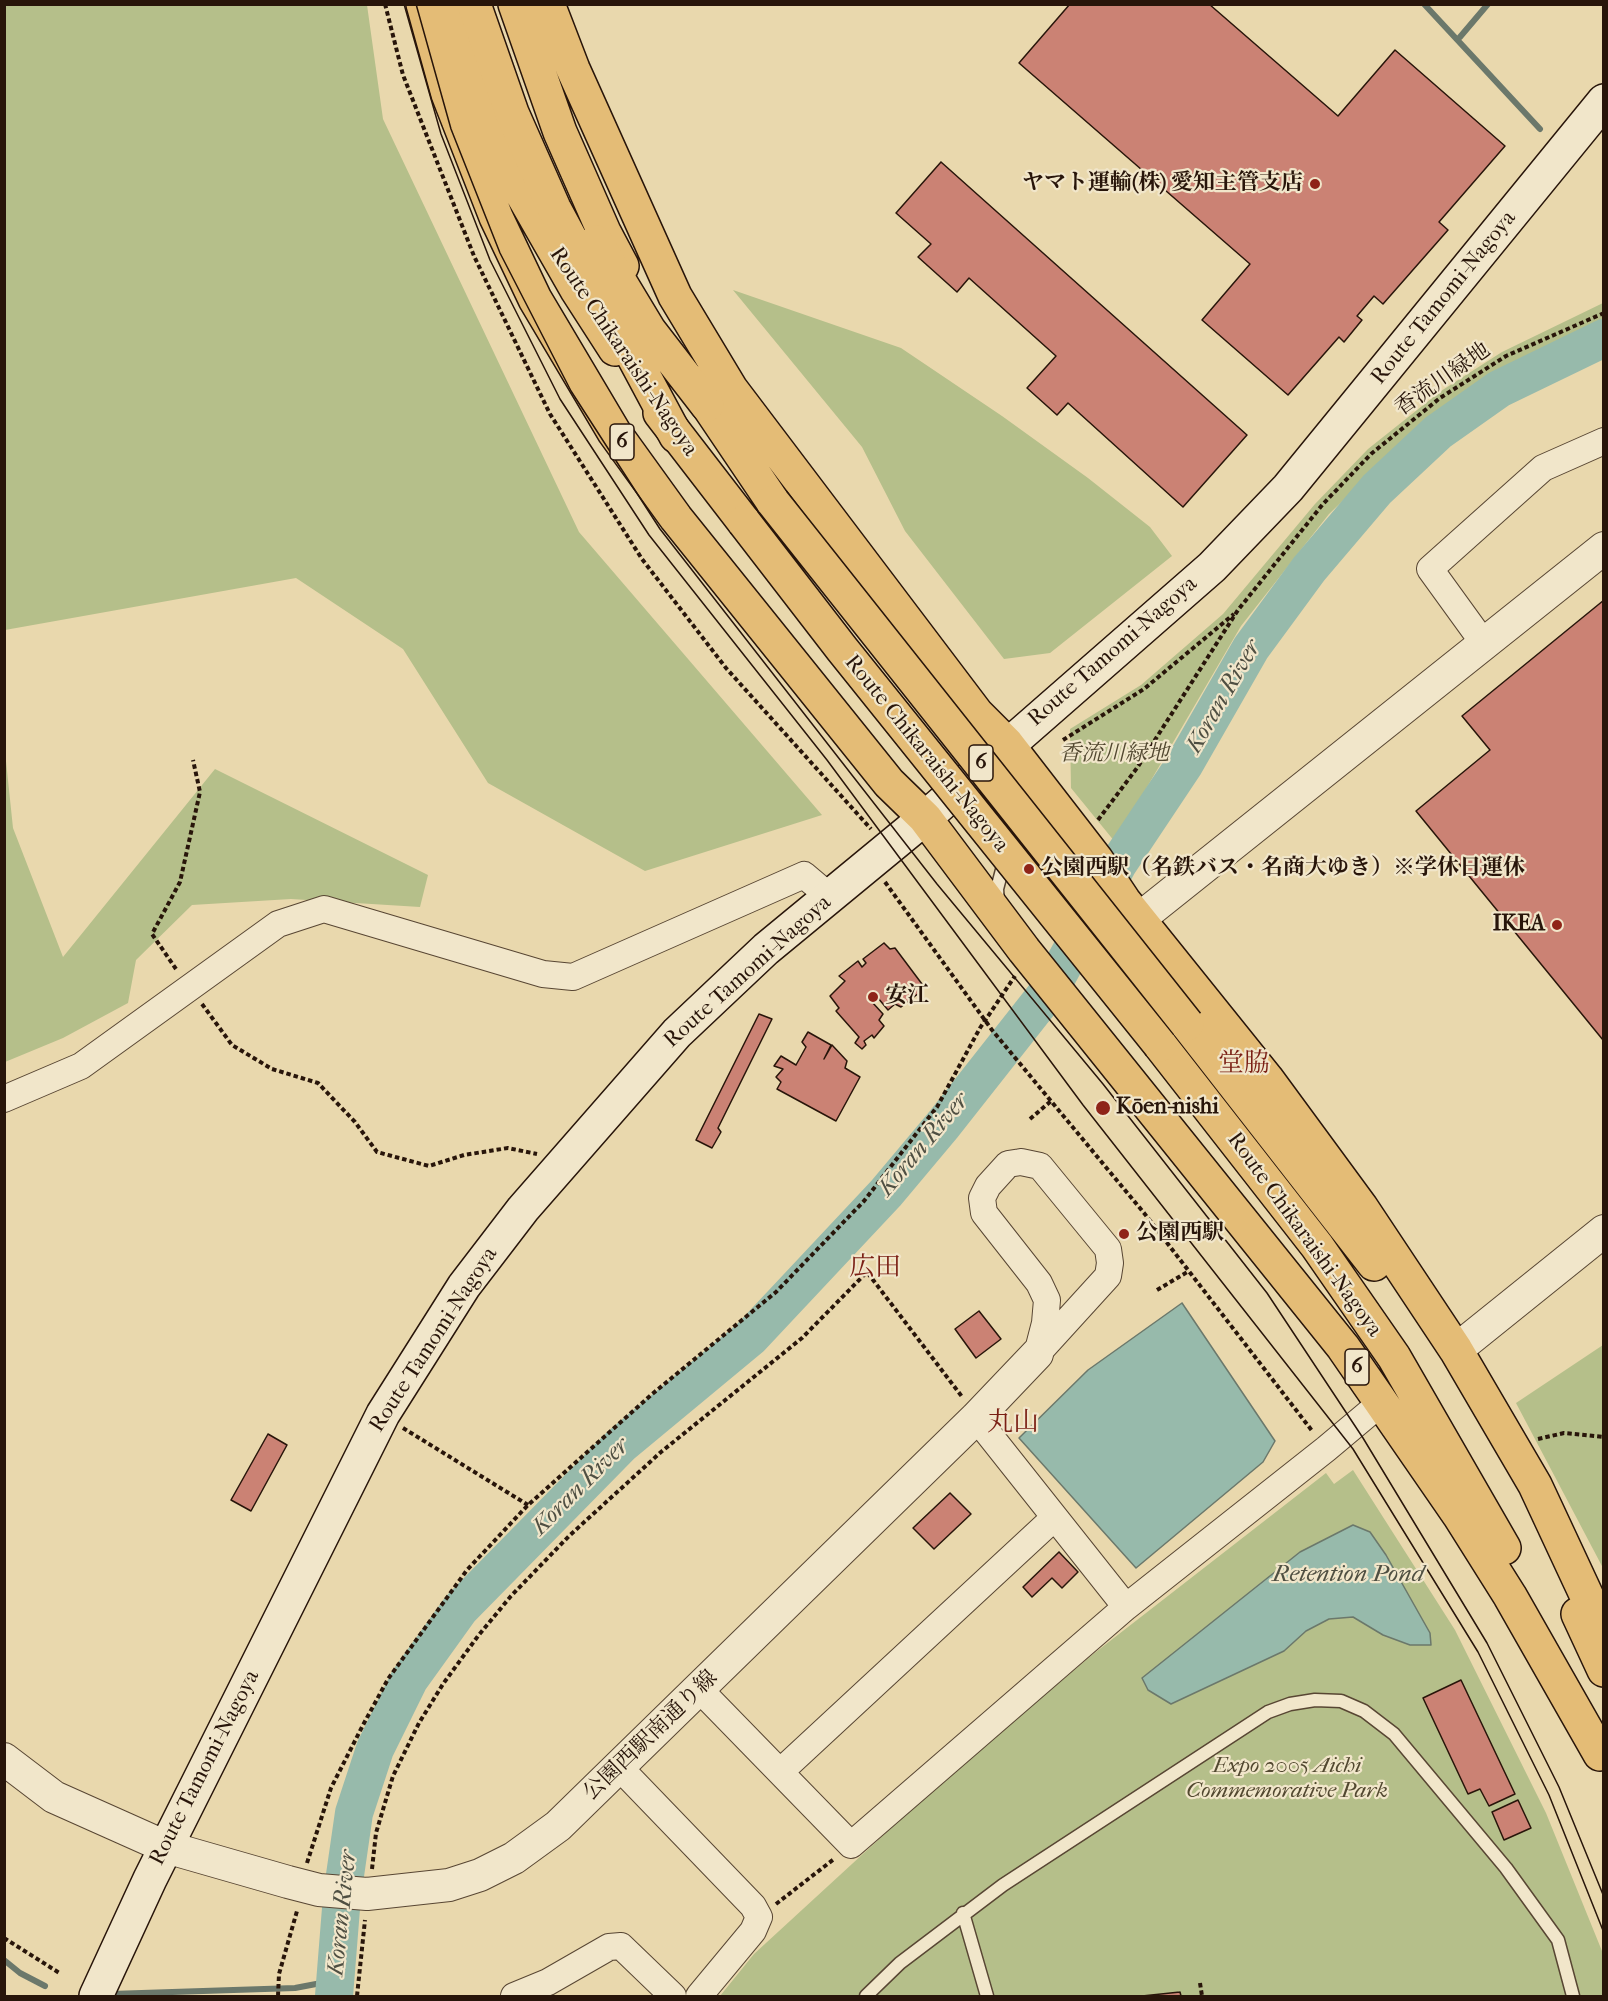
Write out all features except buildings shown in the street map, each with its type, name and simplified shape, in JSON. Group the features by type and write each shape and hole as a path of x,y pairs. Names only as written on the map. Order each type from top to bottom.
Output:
{"main road":[{"name":"6","path":"423,4 448,94 495,217 535,299 587,390 645,477 889,783 926,818 1028,956 1343,1347 1459,1515 1504,1586 1602,1758"},
{"name":"Route Chikaraishi-Nagoya","path":"447,4 494,136 538,224 590,310 676,436 842,649 1160,1045 1317,1246 1394,1357 1501,1542 1562,1663 1602,1758"},
{"path":"474,4 495,70 549,197 676,436"},
{"path":"492,4 538,124 601,253 649,330 707,405"},
{"name":"Route Chikaraishi-Nagoya","path":"515,4 544,90 604,232 657,329 773,502 1364,1249 1445,1375 1514,1492 1604,1670"},
{"name":"6","path":"548,4 573,69 675,296 731,390 977,714 1007,744 1077,841 1267,1079 1361,1206 1456,1350 1535,1485 1604,1633"},
{"name":"Route Tamomi-Nagoya","path":"96,1996 166,1846 383,1414 464,1286 564,1160 678,1033 766,950 926,818 1007,744 1212,567 1288,488 1604,101"}],"street":[{"path":"1485,645 1430,569 1543,468 1604,441"},
{"path":"1132,910 1485,645 1604,548"},
{"path":"4,1099 81,1066 278,924 324,909 543,974 573,977 804,875 830,897"},
{"path":"1021,1162 1040,1167 1108,1249 1110,1263 1108,1276 1091,1292 1037,1354 1045,1323 1047,1300 1039,1283 984,1214 982,1198 988,1186 1008,1164 1021,1162"},
{"path":"1456,1350 1604,1232"},
{"path":"1039,1283 1055,1294 1071,1296 1091,1292"},
{"name":"公園西駅南通り線","path":"4,1760 54,1797 166,1846 368,1895 448,1885 480,1875 514,1858 546,1836 700,1690 971,1411 1037,1354"},
{"path":"700,1690 851,1845 1126,1607 1382,1402"},
{"path":"971,1411 1126,1607"},
{"path":"780,1772 1054,1518"},
{"path":"619,1767 753,1906 759,1917 753,1931 699,1996"},
{"path":"514,1996 548,1982 609,1947 621,1946 673,1996"}],"lane":[{"path":"998,913 997,889 1002,870 1021,850 1077,841"},
{"path":"866,1996 900,1962 963,1913 1268,1713 1290,1704 1315,1700 1341,1701 1364,1711 1394,1734 1506,1868 1558,1940 1573,1996"},
{"path":"963,1913 987,1996"}],"path":[{"name":"香流川緑地","path":"1077,841 1137,768 1238,610 1323,504 1371,454 1440,398 1506,356 1604,313"},
{"path":"1063,740 1144,689 1238,610"},
{"path":"193,760 200,792 180,882 152,934 232,1045 272,1070 318,1083 355,1122 377,1152 429,1166 464,1155 508,1148 564,1160"},
{"path":"885,881 992,1030 1189,1271 1326,1449"},
{"path":"312,1880 331,1788 388,1679 467,1570 528,1505 651,1395 776,1292 864,1201 937,1107 985,1020 1028,956"},
{"path":"1030,1119 1051,1101"},
{"path":"1156,1290 1189,1271"},
{"path":"357,1996 376,1833 393,1776 437,1694 478,1636 511,1596 569,1536 661,1452 802,1338 867,1272 971,1411"},
{"path":"383,1414 453,1461 528,1505"},
{"path":"1538,1439 1564,1433 1604,1437"},
{"path":"759,1917 851,1845"},
{"path":"278,1996 279,1974 297,1911"},
{"path":"4,1938 61,1974"},
{"path":"1200,1983 1202,1996"}],"green space":[{"path":"5,4 367,5 383,119 579,532 822,815 645,871 488,783 403,649 296,578 5,630"},
{"path":"733,290 901,348 1002,416 1088,478 1150,527 1172,556 1050,653 1004,659 905,531 862,447"},
{"name":"香流川緑地","path":"1603,303 1603,325 1509,371 1451,404 1381,464 1329,514 1241,626 1115,842 1071,788 1070,729 1141,685 1223,614 1315,504 1368,449 1441,391 1502,352"},
{"path":"4,742 13,828 63,957 215,769 428,875 420,907 291,899 192,905 136,960 128,1003 63,1038 5,1062"},
{"path":"1603,1345 1603,1568 1516,1403"},
{"name":"Expo 2005 Aichi Commemorative Park","path":"1353,1470 1455,1630 1546,1813 1604,1956 1603,1996 720,1996 754,1954 926,1796 1092,1655 1326,1473 1334,1484"}],"water":[{"path":"1182,1303 1275,1441 1263,1462 1136,1568 1019,1438 1088,1370"},
{"name":"Retention Pond","path":"1353,1525 1370,1532 1386,1555 1430,1633 1431,1645 1410,1645 1383,1635 1353,1617 1329,1619 1306,1631 1284,1651 1171,1704 1148,1690 1142,1678 1300,1552"}],"waterway":[{"path":"1424,4 1540,129"},
{"path":"1460,37 1488,4"},
{"name":"Koran River","path":"334,1996 342,1896 354,1813 375,1749 409,1680 460,1609 621,1445 750,1338 886,1193 943,1125 1051,988 1118,864 1184,765 1251,648 1309,569 1377,489 1438,432 1499,389 1604,338"},
{"path":"4,1960 20,1973 45,1986"},
{"path":"111,1994 295,1988 337,1980"}],"tram line":[{"path":"404,4 441,134 490,260 560,399 649,535 827,760 1083,1105 1353,1449 1478,1652 1549,1795 1604,1933"},
{"path":"416,4 451,129 500,253 571,391 660,529 937,884 1103,1084 1267,1293 1363,1438 1487,1643 1559,1787 1604,1897"}],"place":[{"name":"ヤマト運輸(株) 愛知主管支店","path":"1315,184"},
{"name":"公園西駅（名鉄バス・名商大ゆき）※学休日運休","path":"1029,869"},
{"name":"IKEA","path":"1557,925"},
{"name":"安江","path":"873,997"},
{"name":"Kōen-nishi","path":"1103,1108"},
{"name":"公園西駅","path":"1124,1234"}],"district":[{"name":"堂脇","path":"1244,1065"},
{"name":"広田","path":"875,1269"},
{"name":"丸山","path":"1013,1424"}]}
